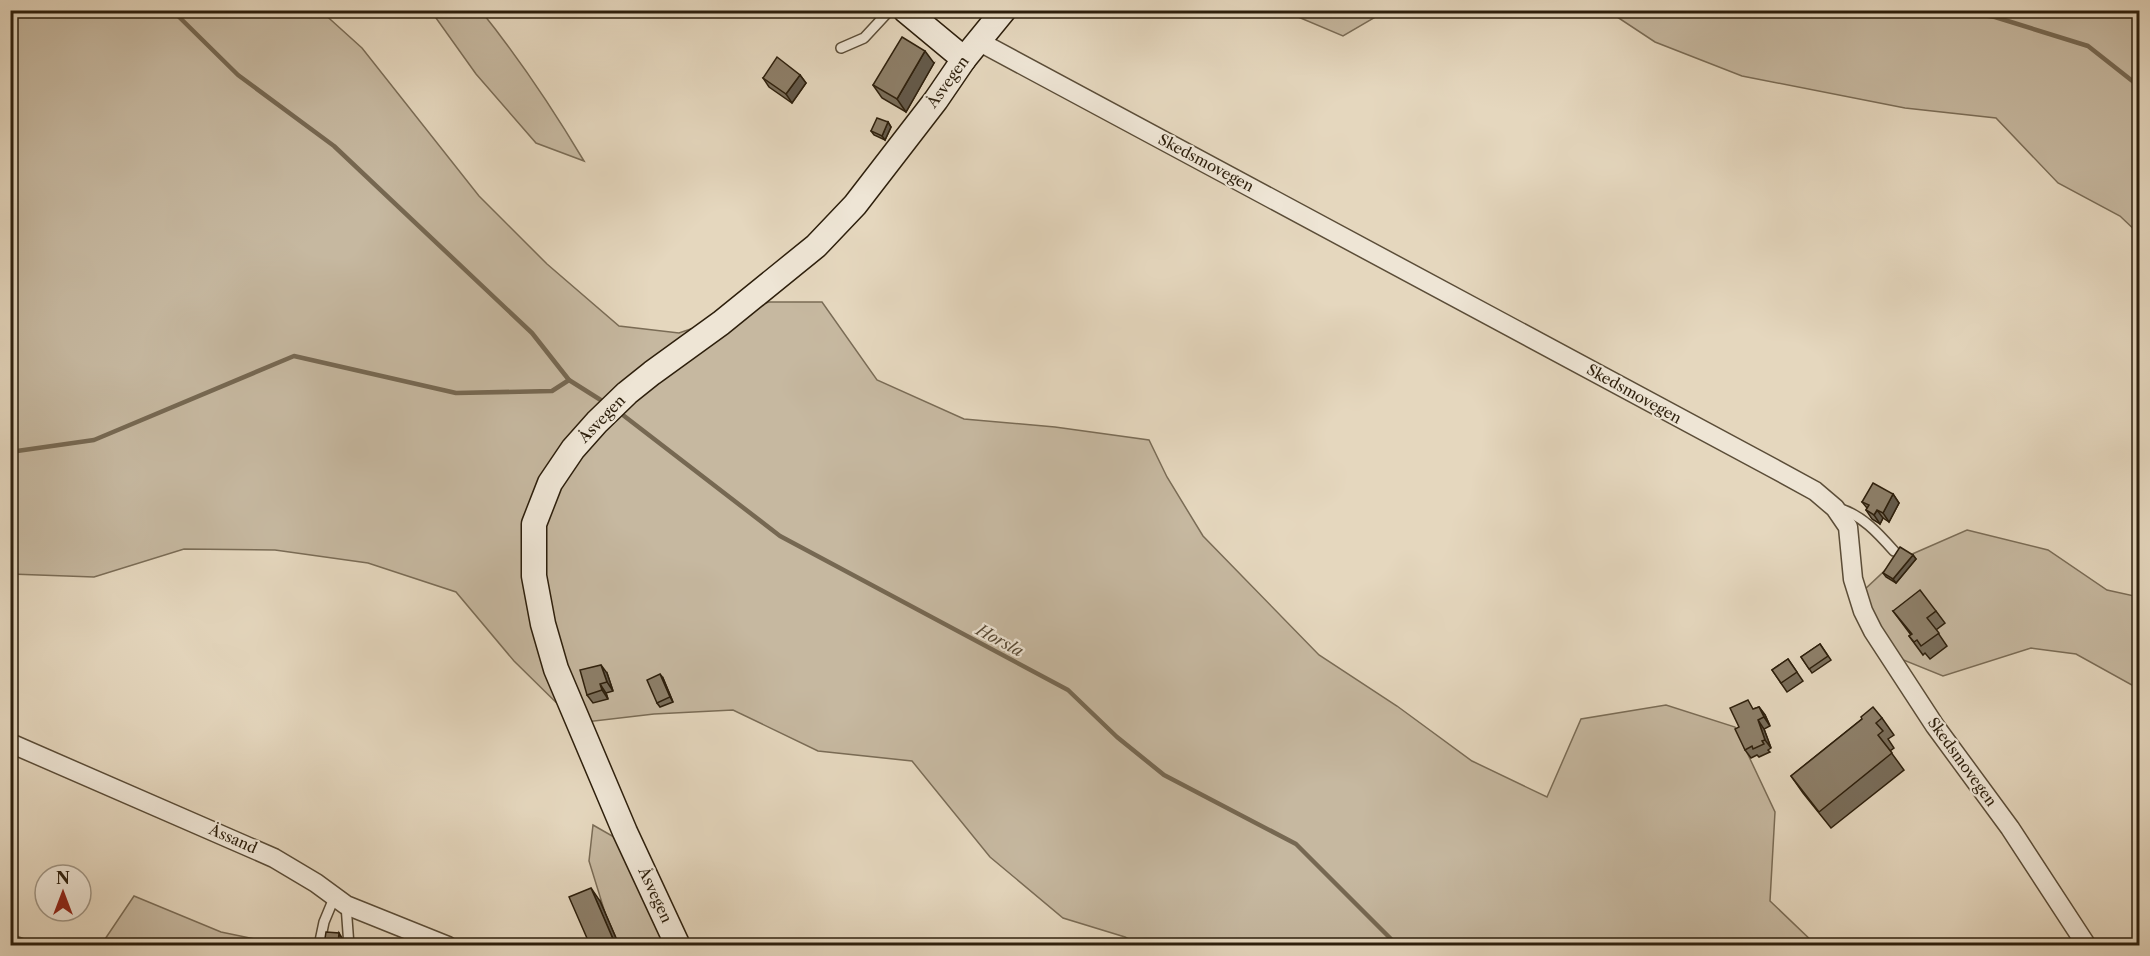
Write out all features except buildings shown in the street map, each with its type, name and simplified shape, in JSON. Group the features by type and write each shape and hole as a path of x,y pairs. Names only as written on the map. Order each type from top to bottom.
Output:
{"main road":[{"path":"904,10 971,50"},
{"name":"Åsvegen","path":"678,945 625,832 556,669 543,624 534,576 534,524 550,483 573,449 597,422 636,386 721,323 816,246 855,205 936,100 971,50 1004,10"}],"street":[{"name":"Skedsmovegen","path":"971,50 1815,491 1835,508 1848,527 1853,579 1863,611 1873,631 1935,726 2010,828 2087,945"},
{"name":"Åssand","path":"10,743 257,850 299,873 340,902 448,945"}],"lane":[{"path":"841,48 864,38 890,10"},
{"path":"1835,508 1853,513 1879,534 1894,551"},
{"path":"319,945 324,922 340,902"},
{"path":"340,902 349,945"}],"shaded area":[{"path":"11,11 321,11 362,48 479,196 547,264 619,326 679,333 769,302 822,302 877,380 964,419 1055,427 1149,440 1167,477 1203,536 1319,655 1397,706 1472,761 1547,797 1581,719 1666,705 1735,727 1775,812 1770,901 1816,945 1140,945 1125,937 1063,918 990,857 912,761 818,751 733,710 654,714 577,723 514,661 456,592 368,563 275,550 184,549 94,577 11,574"},
{"path":"431,11 481,11 535,84 584,161 536,143 476,74"},
{"path":"1284,11 1383,11 1343,36"},
{"path":"1608,11 2139,11 2139,234 2120,216 2058,183 1996,118 1905,108 1742,76 1655,42"},
{"path":"1967,530 2048,550 2107,590 2139,597 2139,689 2076,654 2031,648 1943,676 1891,655 1862,592 1894,562"},
{"path":"593,825 628,845 679,945 615,945 589,861"},
{"path":"134,896 221,932 284,945 101,945"}],"waterway":[{"path":"172,10 238,75 334,146 532,333 569,380 607,404"},
{"path":"1953,10 1995,17 2088,46 2140,87"},
{"path":"10,452 94,440 294,356 456,393 552,391 569,380"},
{"name":"Horsla","path":"619,412 780,536 1068,690 1117,737 1164,775 1296,844 1398,946"},
{"path":"10,935 39,946"}]}
